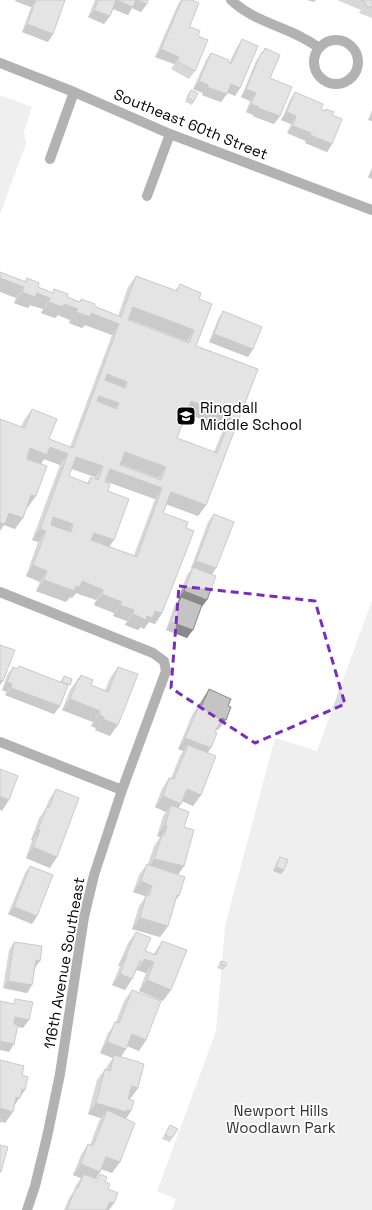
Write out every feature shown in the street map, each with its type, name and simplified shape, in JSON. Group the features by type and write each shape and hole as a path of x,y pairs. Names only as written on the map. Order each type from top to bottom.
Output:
{"street":[{"path":"231,0 253,16 310,42 319,48"},
{"path":"332,40 346,42 357,54 357,69 353,76 348,81 333,84 319,77 315,70 314,63 315,55 319,48 324,43 332,40"},
{"name":"Southeast 60th Street","path":"0,63 74,92 170,134 372,210"},
{"path":"50,159 74,92"},
{"path":"147,196 170,134"},
{"name":"116th Avenue Southeast","path":"0,592 153,653 164,661 166,671 122,790 94,875 84,917 60,1074 47,1137 35,1186 27,1210"},
{"path":"0,742 122,790"}],"highlighted area":[{"path":"179,586 315,601 345,704 255,743 171,688"}],"green space":[{"path":"0,95 32,107 24,132 26,144 0,214"},
{"name":"Newport Hills Woodlawn Park","path":"372,600 372,1210 172,1210 176,1199 157,1191 216,1031 225,926 275,738 317,751"}],"building":[{"path":"36,0 65,0 53,34 27,24"},
{"path":"98,0 116,0 110,16 94,10"},
{"path":"116,0 136,0 133,7"},
{"path":"137,0 148,0 147,4"},
{"path":"182,0 192,0 199,3 189,28 191,27 200,31 198,36 208,40 195,71 177,61 179,57 161,49"},
{"path":"361,0 372,0 372,8 365,5 366,3"},
{"path":"242,39 258,46 240,88 231,84 227,94 207,87 208,85 199,81 211,53 229,60 228,62 231,64"},
{"path":"265,48 280,55 270,78 292,87 280,116 251,104 256,93 246,89 261,53 263,53"},
{"path":"191,90 198,93 194,101 188,98"},
{"path":"295,92 323,104 321,109 334,112 332,115 342,119 332,144 293,126 296,116 287,112"},
{"path":"0,272 26,282 27,278 39,283 38,287 53,293 54,289 68,294 67,297 80,302 81,299 95,304 94,306 121,317 136,276 177,291 180,284 201,293 199,299 212,304 196,346 258,369 206,505 171,492 163,513 188,522 186,528 194,531 162,613 155,611 152,618 147,616 146,620 133,614 134,610 120,605 122,602 102,594 103,590 82,581 80,587 76,586 74,591 44,580 47,571 33,565 46,531 40,529 68,454 50,447 47,455 30,448 27,459 47,466 36,496 31,495 23,518 9,513 5,524 0,523 0,419 25,428 32,409 57,419 49,439 73,448 119,324 91,313 90,317 76,312 78,309 64,304 63,307 49,302 50,298 37,293 35,297 22,292 24,287 0,278","holes":["133,307 194,330 189,343 128,320","107,374 127,382 125,388 105,380","99,396 119,403 117,409 97,401","191,401 231,417 217,453 177,438","125,452 166,467 161,480 120,465","76,457 103,466 98,480 91,477 89,484 69,476","110,469 162,488 137,557 91,540 94,533 114,540 129,499 108,491 110,484 105,482","53,517 73,524 71,532 51,525"]},
{"path":"223,311 262,327 253,349 214,334"},
{"path":"214,514 234,522 216,568 196,561"},
{"path":"193,567 216,576 207,600 184,591"},
{"path":"181,597 202,605 193,630 171,622"},
{"path":"0,645 15,650 3,681 0,680"},
{"path":"19,666 68,685 60,706 11,688 12,684 7,682 13,667 17,669"},
{"path":"118,667 138,674 118,725 103,719 104,717 99,715 100,711 70,699 81,675 93,680 91,685 108,692"},
{"path":"64,676 72,679 70,685 62,682"},
{"path":"209,689 231,699 228,706 231,707 226,720 222,718 215,732 217,733 211,748 185,738 200,704 202,705"},
{"path":"188,745 216,756 201,795 187,789 181,804 163,796 169,778 174,779"},
{"path":"0,769 18,776 9,800 0,796"},
{"path":"56,789 79,798 57,857 33,847 40,830 38,829 47,807 49,808"},
{"path":"171,805 189,812 184,827 194,830 184,866 154,859 162,835 164,835 167,826 165,825"},
{"path":"280,857 288,860 284,870 276,867"},
{"path":"147,864 185,877 179,896 177,895 168,926 140,918 146,895 149,896 152,886 141,881"},
{"path":"30,866 53,875 37,916 14,907"},
{"path":"136,932 151,938 145,951 156,955 162,941 187,950 171,990 147,980 154,962 144,959 143,962 140,961 132,979 120,974"},
{"path":"14,942 42,946 40,961 36,960 32,985 8,981"},
{"path":"221,961 227,963 226,966 220,963"},
{"path":"132,990 161,1001 146,1040 132,1034 126,1049 107,1042 115,1022 119,1023"},
{"path":"15,999 33,1002 29,1020 15,1017 14,1024 18,1025 14,1044 0,1041 0,1001 14,1004"},
{"path":"114,1055 144,1064 138,1088 132,1086 128,1099 134,1101 131,1111 127,1110 126,1112 96,1103 105,1069 110,1071"},
{"path":"0,1060 24,1066 22,1075 28,1077 25,1090 22,1089 20,1098 16,1097 13,1112 0,1108"},
{"path":"107,1110 135,1123 120,1162 106,1157 100,1172 81,1164 88,1144 93,1146"},
{"path":"170,1125 178,1129 172,1138 165,1135"},
{"path":"0,1145 8,1147 1,1172 0,1172"},
{"path":"84,1174 97,1179 100,1174 107,1177 105,1182 110,1184 108,1189 118,1193 114,1203 110,1202 106,1210 67,1210 76,1187 78,1188"}],"place":[{"name":"Ringdall Middle School","path":"186,416"}]}
